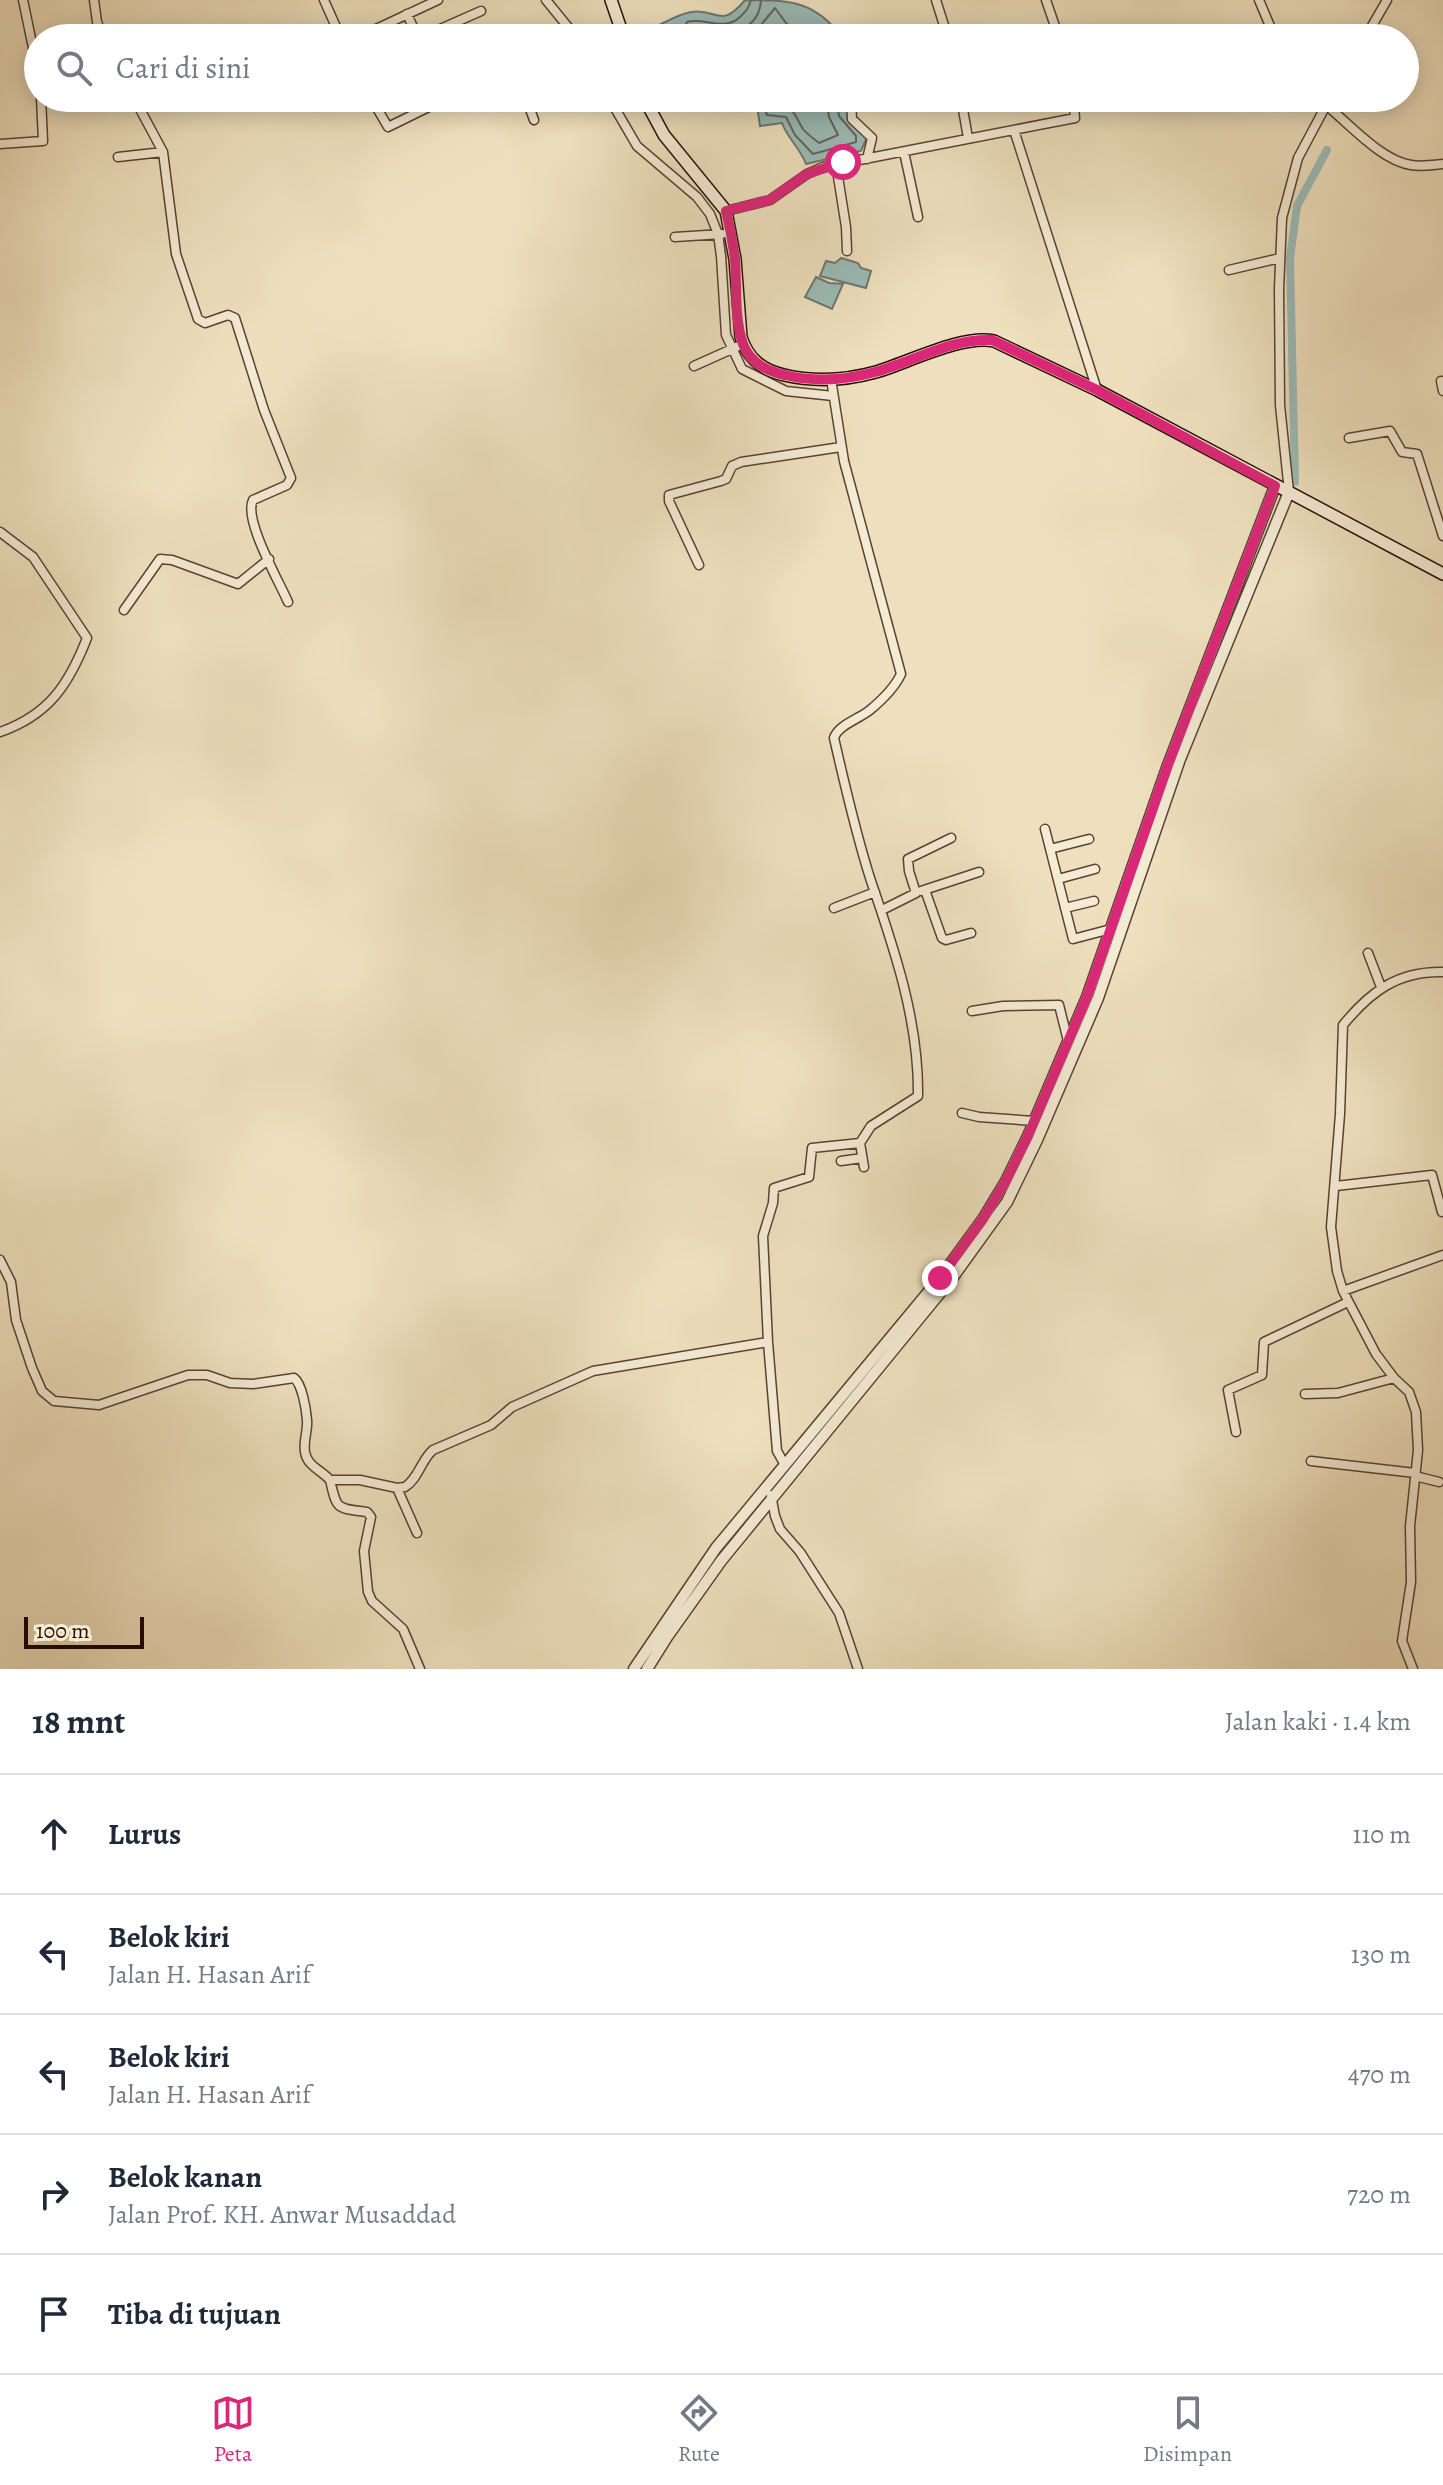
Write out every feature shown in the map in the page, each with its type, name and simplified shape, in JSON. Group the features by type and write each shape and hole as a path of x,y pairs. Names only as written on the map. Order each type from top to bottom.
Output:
{"main road":[{"path":"611,0 619,24"},
{"path":"652,112 664,135 726,211 724,234 736,348 754,362 767,369 832,388 945,348 988,339 1097,390 1273,491 1443,574"}],"street":[{"path":"23,0 28,24"},
{"path":"94,0 98,24"},
{"path":"324,0 335,24"},
{"path":"386,24 438,0"},
{"path":"546,0 565,24"},
{"path":"936,0 944,24"},
{"path":"1046,0 1054,24"},
{"path":"1259,0 1269,24"},
{"path":"1373,24 1387,0"},
{"path":"459,24 481,11"},
{"path":"407,14 412,24"},
{"path":"0,144 43,141 42,112"},
{"path":"142,112 163,152 176,254 198,319 205,323 228,315 235,318 264,410 291,478 287,485 250,504 255,530 288,602"},
{"path":"379,112 388,127 419,112"},
{"path":"531,112 534,120"},
{"path":"617,112 635,143 704,205 724,234"},
{"path":"852,112 852,119 869,133 869,152"},
{"path":"963,112 968,138"},
{"path":"726,211 770,200 807,174 869,152 904,152 1075,118 1074,112"},
{"path":"634,1669 696,1575 838,1408 1010,1185 1108,972 1180,759 1287,497 1280,405 1282,218 1291,180 1322,112"},
{"path":"1339,112 1368,141 1400,163 1415,166 1443,164"},
{"path":"1014,130 1097,390"},
{"path":"118,157 163,152"},
{"path":"904,152 918,217"},
{"path":"836,164 847,251"},
{"path":"675,237 724,234"},
{"path":"1229,270 1280,258"},
{"path":"694,366 736,348"},
{"path":"1441,381 1443,391"},
{"path":"832,388 841,447 901,674 871,709 837,731 834,737 909,1009 918,1096 871,1126 860,1143 863,1162 841,1161"},
{"path":"1349,438 1390,431 1401,451 1417,453 1443,536"},
{"path":"699,565 669,495 726,479 731,467 741,462 841,447"},
{"path":"1010,1185 1034,1121 1059,1076 1068,1041 1163,778 1265,509 1273,491 1286,475"},
{"path":"0,532 33,557 87,638 68,680 52,701 35,715 0,732"},
{"path":"124,610 160,559 172,560 238,584 269,559"},
{"path":"1045,829 1073,939 1111,929"},
{"path":"951,838 908,859 909,871 943,939 971,933"},
{"path":"1050,849 1089,839"},
{"path":"1058,879 1095,869"},
{"path":"882,910 921,891 979,872"},
{"path":"834,908 875,892"},
{"path":"1065,908 1094,901"},
{"path":"1368,953 1381,987"},
{"path":"1413,1669 1402,1641 1411,1582 1410,1526 1417,1476 1418,1424 1415,1407 1409,1392 1376,1354 1348,1302 1337,1271 1331,1227 1336,1186 1342,1027 1381,987 1402,976 1443,972"},
{"path":"972,1011 1003,1006 1059,1005 1068,1041"},
{"path":"962,1113 1034,1121"},
{"path":"785,1465 777,1451 763,1236 774,1188 810,1176 812,1148 860,1143"},
{"path":"1336,1186 1432,1175 1438,1181 1442,1212"},
{"path":"1343,1291 1443,1255"},
{"path":"0,1260 11,1282 16,1320 23,1343 46,1397 55,1402 99,1405 188,1375 207,1375 230,1383 253,1384 294,1378 299,1382 307,1420 304,1450 317,1470 330,1480 360,1480 397,1488 410,1484 433,1450 491,1425 515,1405 593,1371 768,1342"},
{"path":"1236,1432 1228,1390 1262,1375 1264,1342 1348,1302"},
{"path":"1305,1394 1338,1393 1394,1378"},
{"path":"647,1669 785,1465 838,1408"},
{"path":"1311,1461 1439,1482"},
{"path":"330,1480 334,1501 339,1508 367,1512 371,1517 364,1551 368,1592 372,1601 403,1629 420,1669"},
{"path":"397,1488 417,1533"},
{"path":"768,1492 780,1529 800,1552 839,1613 858,1669"}],"water":[{"path":"745,0 773,0 807,7 831,24 661,24 691,12 724,16"},
{"path":"758,112 848,112 868,135 861,151 806,164 782,123 760,126"},
{"path":"841,258 871,271 866,288 820,276 826,261 835,263"},
{"path":"816,277 829,283 843,284 832,309 805,297"}],"waterway":[{"path":"1295,482 1290,258 1297,206 1327,150"}],"route":[{"path":"843,162 807,174 770,200 726,211 735,259 741,337 754,362 794,378 831,379 875,372 945,348 988,339 1097,390 1275,486 1168,765 1087,997 1006,1181 940,1278"}]}
